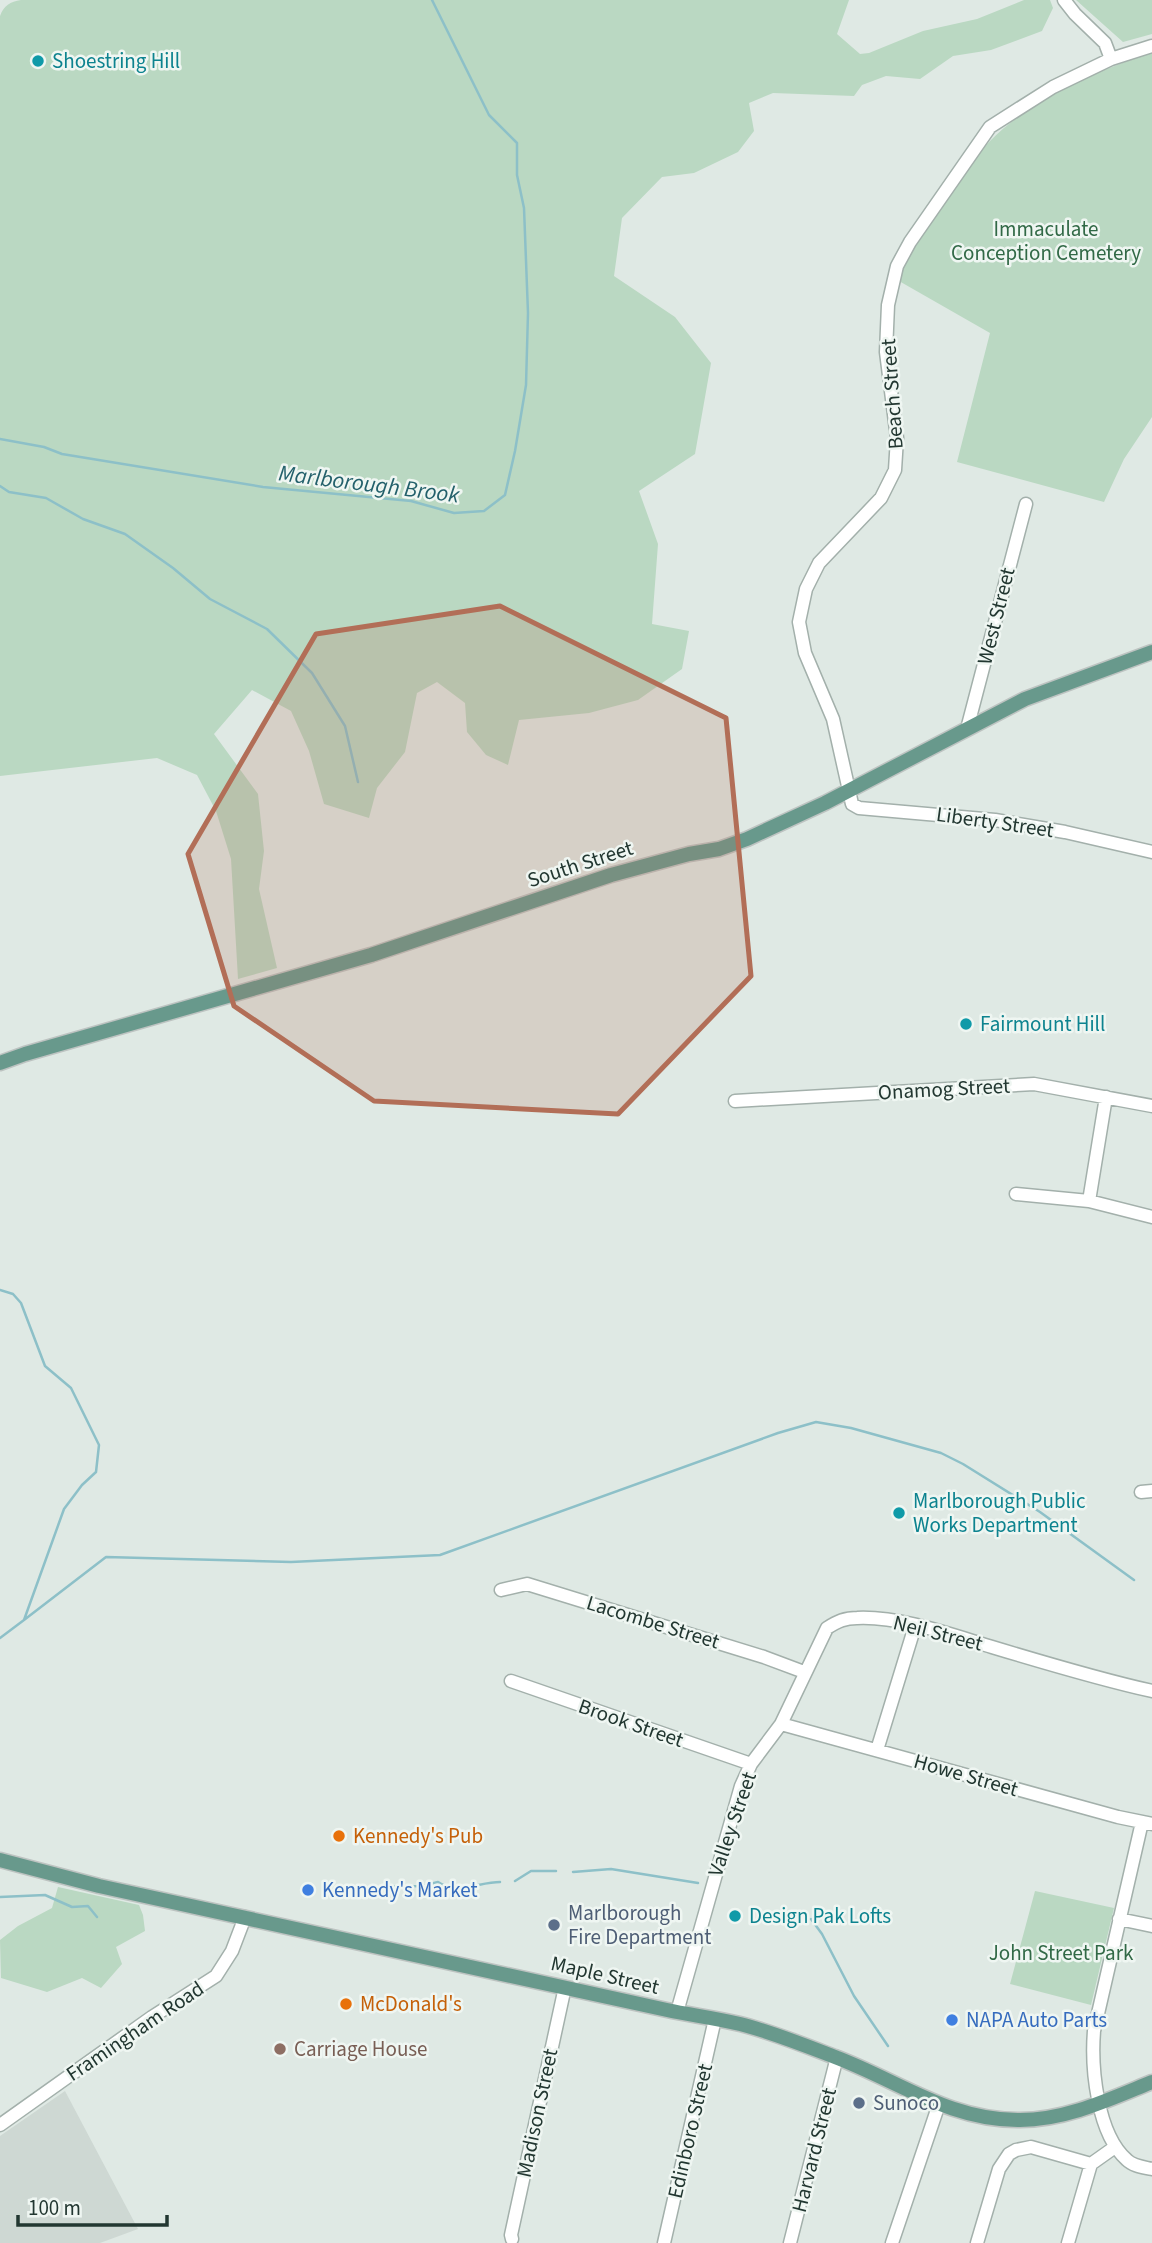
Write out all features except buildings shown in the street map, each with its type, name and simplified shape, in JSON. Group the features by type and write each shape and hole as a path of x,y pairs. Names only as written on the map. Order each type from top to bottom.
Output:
{"main road":[{"name":"South Street","path":"0,1063 371,955 611,875 689,853 719,849 773,828 1025,699 1152,652"},
{"name":"Maple Street","path":"0,1860 99,1885 748,2026 838,2057 965,2114 992,2119 1023,2120 1056,2116 1100,2103 1152,2082"}],"street":[{"path":"1064,0 1104,43 1111,59"},
{"name":"Beach Street","path":"850,789 833,719 802,646 800,622 806,589 819,563 881,498 895,470 897,438 886,352 888,305 897,266 910,242 990,127 1044,92 1111,59 1152,46"},
{"name":"West Street","path":"967,729 1026,504"},
{"name":"Liberty Street","path":"850,789 852,804 859,808 995,820 1065,832 1152,852"},
{"name":"Onamog Street","path":"735,1101 1034,1084 1152,1106"},
{"path":"1089,1201 1106,1097"},
{"path":"1016,1194 1089,1201 1152,1217"},
{"name":"Lacombe Street","path":"500,1590 527,1584 764,1657 804,1672"},
{"name":"Neil Street","path":"781,1724 827,1628 840,1619 883,1620 915,1626 958,1636 1104,1681 1152,1691"},
{"path":"877,1751 915,1626"},
{"name":"Brook Street","path":"511,1681 751,1765"},
{"name":"Howe Street","path":"781,1724 1147,1823"},
{"name":"Valley Street","path":"677,2012 741,1786 751,1765 781,1724"},
{"path":"1147,1823 1119,1919 1094,2031 1092,2061 1103,2117 1115,2147 1128,2162 1152,2169"},
{"name":"Framingham Road","path":"0,2125 152,2017 216,1976 232,1951 246,1917"},
{"path":"1119,1919 1152,1926"},
{"name":"Madison Street","path":"512,2239 565,1987"},
{"name":"Edinboro Street","path":"664,2243 715,2019"},
{"name":"Harvard Street","path":"790,2243 838,2057"},
{"path":"892,2243 939,2104"},
{"path":"977,2243 999,2169 1009,2154 1031,2147 1091,2164"},
{"path":"1068,2243 1091,2164 1115,2147"}],"highlighted area":[{"path":"500,606 726,718 751,976 618,1114 374,1101 234,1006 188,854 316,634"}],"shaded area":[{"path":"65,2091 138,2229 100,2243 0,2243 0,2136"}],"green space":[{"path":"21,0 849,0 837,34 860,54 869,53 923,31 977,19 1024,0 1050,0 1053,8 1042,31 991,50 953,56 920,79 886,76 862,85 854,96 773,93 749,103 754,131 738,152 694,173 662,177 622,218 614,276 675,317 711,363 695,454 639,491 658,544 652,624 689,631 682,669 638,700 589,713 519,720 508,765 486,755 467,732 465,703 437,682 417,693 405,752 377,788 369,818 324,804 309,751 291,711 252,690 214,734 258,794 264,851 259,889 277,968 238,979 231,859 216,811 197,775 157,758 0,776 0,16 8,5"},
{"path":"1076,0 1152,0 1152,34 1123,42"},
{"name":"Immaculate Conception Cemetery","path":"1152,53 1152,417 1124,459 1104,502 957,462 990,333 899,281 907,260 924,230 971,164 1006,127 1065,88 1109,68"},
{"path":"58,1887 139,1905 145,1931 116,1947 122,1964 101,1988 82,1978 47,1992 1,1978 0,1940 18,1926 52,1908"},
{"name":"John Street Park","path":"1035,1891 1114,1908 1091,2005 1010,1984"}],"waterway":[{"name":"Marlborough Brook","path":"0,439 44,447 62,454 263,487 411,501 454,513 484,511 505,495 526,385 528,313 524,208 517,175 517,143 489,115 432,0"},
{"path":"0,486 9,492 46,498 83,519 125,534 173,568 210,599 267,629 312,673 345,726 358,782"},
{"name":"Marlborough Brook","path":"0,1290 13,1294 21,1303 45,1366 71,1388 99,1445 96,1472 64,1509 24,1620 0,1638"},
{"path":"24,1620 106,1557 291,1562 440,1555 778,1433 816,1422 851,1428 941,1453 1040,1512 1134,1580"},
{"path":"573,1872 611,1869 698,1883"},
{"path":"515,1881 531,1871 556,1871"},
{"path":"380,1887 422,1886 438,1882 460,1888 500,1882"},
{"path":"0,1897 45,1895 72,1907 88,1906 97,1917"},
{"path":"811,1919 822,1934 854,1996 888,2046"}],"place":[{"name":"Shoestring Hill","path":"38,61"},
{"name":"Fairmount Hill","path":"966,1024"},
{"name":"Marlborough Public Works Department","path":"899,1513"},
{"name":"Kennedy's Pub","path":"339,1836"},
{"name":"Kennedy's Market","path":"308,1890"},
{"name":"Design Pak Lofts","path":"735,1916"},
{"name":"Marlborough Fire Department","path":"554,1925"},
{"name":"McDonald's","path":"346,2004"},
{"name":"NAPA Auto Parts","path":"952,2020"},
{"name":"Carriage House","path":"280,2049"},
{"name":"Sunoco","path":"859,2103"}]}
